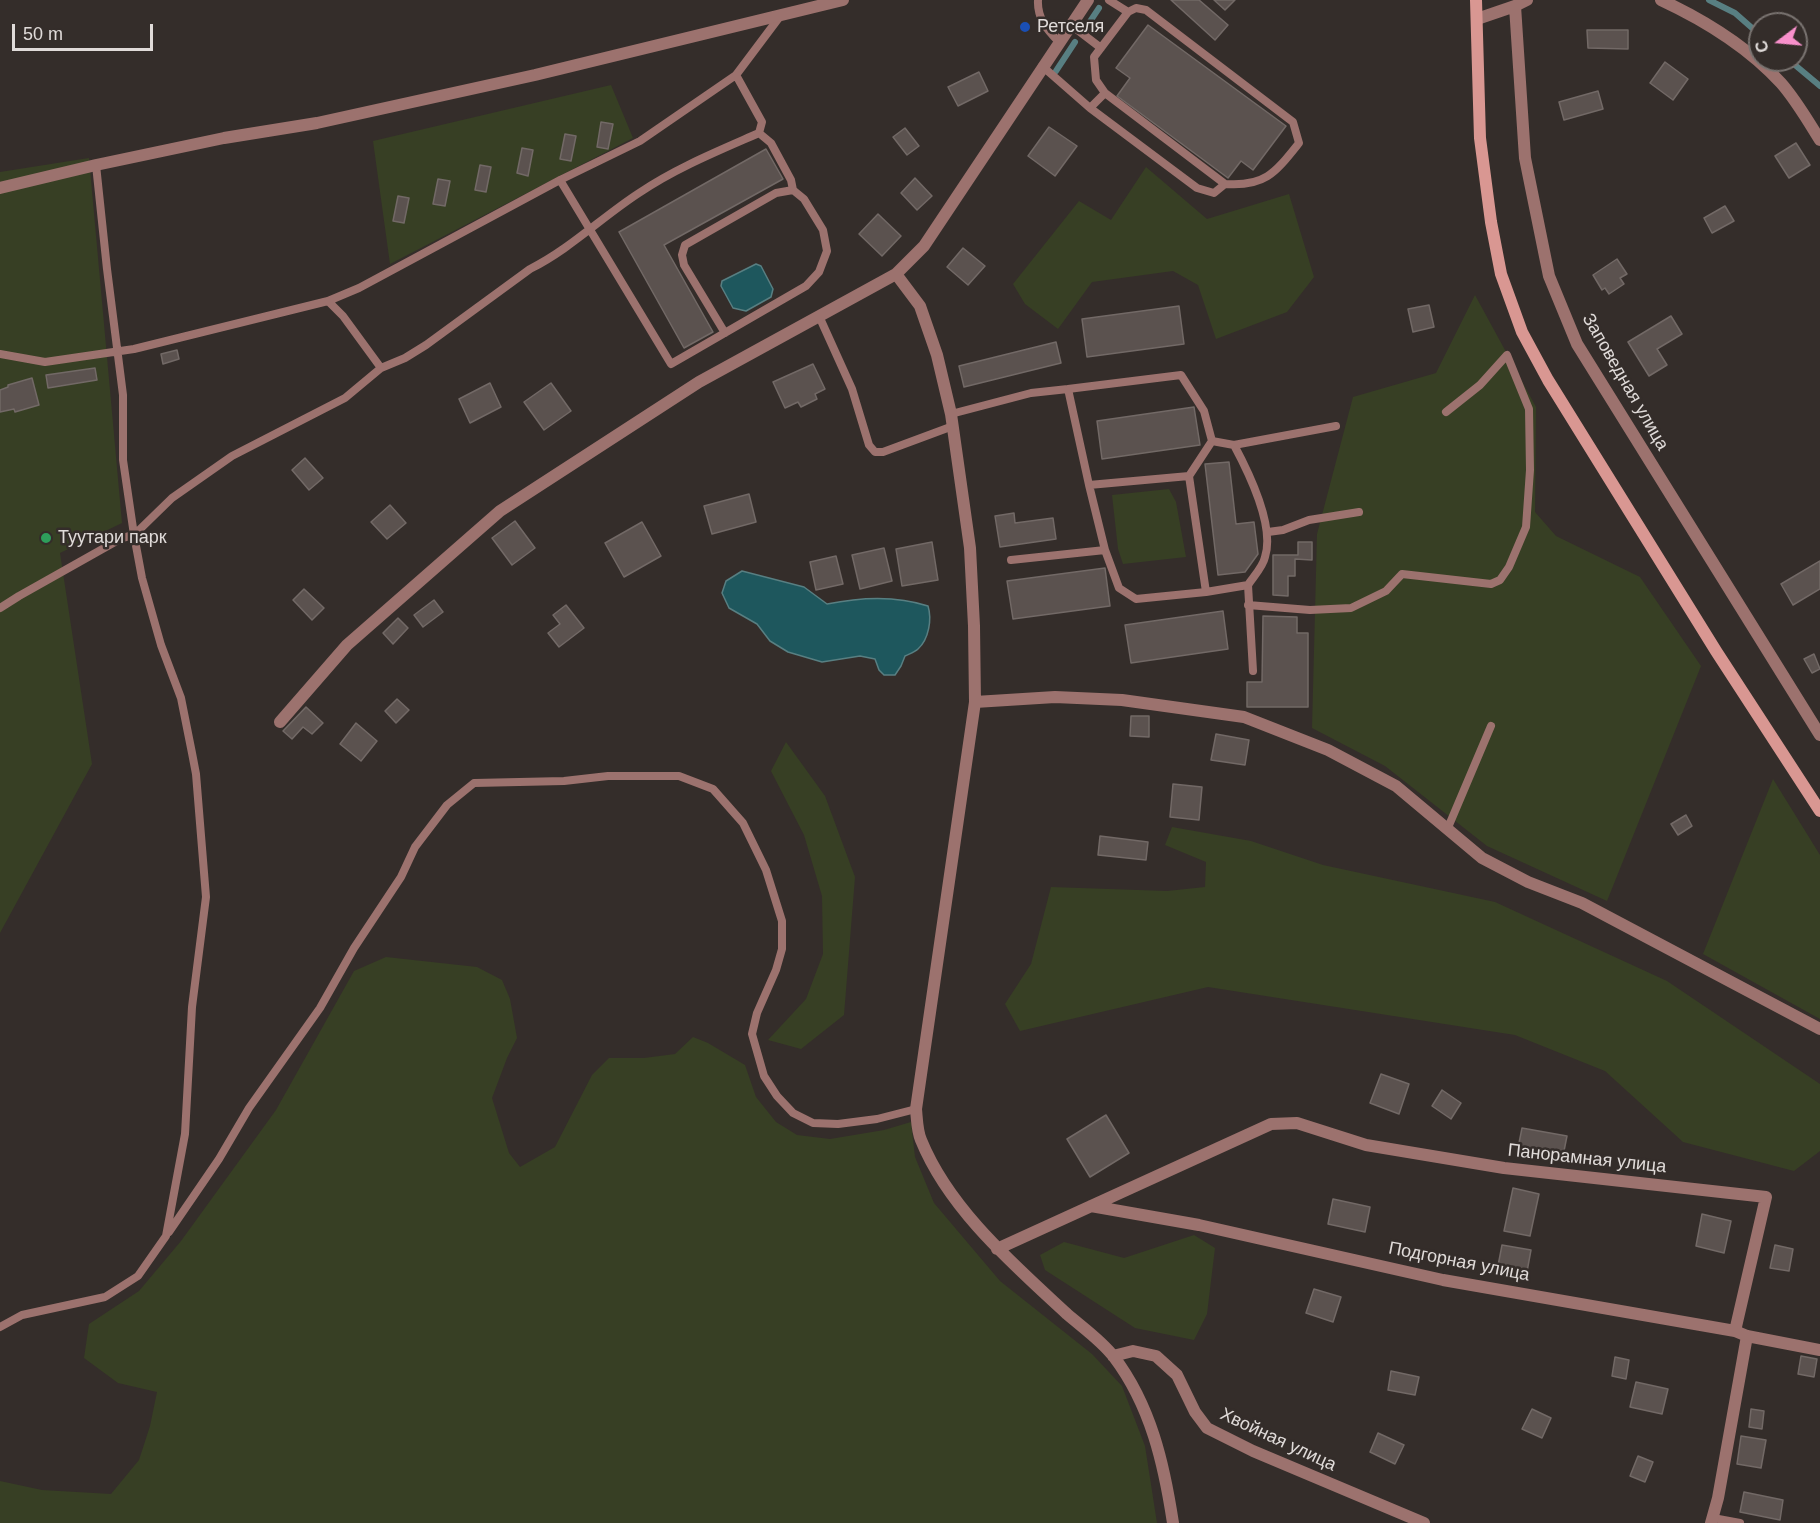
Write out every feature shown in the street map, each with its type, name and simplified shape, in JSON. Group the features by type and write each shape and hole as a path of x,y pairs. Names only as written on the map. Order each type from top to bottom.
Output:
{"street":[{"path":"0,188 224,138 317,123 523,78 843,0"},
{"path":"280,722 347,645 500,511 699,382 896,273 924,246 1088,0"},
{"path":"1476,0 1480,138 1491,222 1501,274 1522,332 1548,380 1704,631 1820,811"},
{"path":"1477,19 1527,0"},
{"path":"1661,0 1696,16 1743,50 1780,83 1820,140"},
{"name":"Заповедная улица","path":"1515,6 1525,158 1549,276 1577,344 1820,735"},
{"path":"896,273 920,306 937,355 952,420 970,548 975,626 975,702 916,1109 920,1139 946,1187 997,1249 1113,1356 1133,1387 1153,1428 1166,1473 1173,1523"},
{"path":"975,702 1055,697 1122,700 1244,717 1328,750 1396,786 1482,858 1528,882 1582,903 1820,1029"},
{"name":"Панорамная улица","path":"1091,1206 1271,1124 1297,1123 1366,1145 1504,1168 1766,1197 1735,1331"},
{"path":"997,1249 1091,1206"},
{"name":"Подгорная улица","path":"1091,1206 1199,1225 1443,1280 1735,1331 1747,1336 1820,1350"},
{"path":"1712,1521 1747,1336"},
{"name":"Хвойная улица","path":"1113,1356 1133,1351 1156,1356 1177,1375 1195,1412 1207,1428 1253,1451 1424,1523"}],"lane":[{"path":"1038,0 1038,8 1045,29 1059,42"},
{"path":"1109,0 1128,12"},
{"path":"1136,8 1146,10 1293,122 1299,143 1280,167 1261,180 1246,186 1225,184 1105,93 1096,80 1094,57 1128,12 1136,8"},
{"path":"0,354 45,362 134,349 328,302 359,288 560,180 640,141 736,75 781,15"},
{"path":"1071,24 1101,48"},
{"path":"1042,66 1090,108 1197,188 1214,193 1225,184"},
{"path":"736,75 762,122 759,133"},
{"path":"1090,108 1105,93"},
{"path":"560,180 671,364 806,286 819,272 827,251 823,230 804,199 793,190 791,180 771,143 759,133"},
{"path":"0,608 122,538 134,535 172,498 232,456 345,398 381,368 405,358 426,345 530,269 548,260 591,230 639,193 672,173 759,133"},
{"path":"96,165 123,395 123,460 134,535 142,578 161,645 181,698 192,753 196,774 206,897 192,1008 185,1134 166,1236"},
{"path":"725,333 684,265 682,255 685,245 776,193 793,190"},
{"path":"328,302 343,316 381,368"},
{"path":"819,316 852,389 869,445 875,452 884,452 952,420 1031,393 1180,375 1204,411 1212,441 1189,476 1206,592"},
{"path":"1248,605 1310,610 1351,608 1386,591 1401,574 1491,584 1500,580 1509,567 1526,527 1530,470 1529,409 1507,355 1480,385 1446,412"},
{"path":"1068,389 1105,550 1119,588 1136,599 1248,585"},
{"path":"1212,441 1234,445 1336,426"},
{"path":"1234,445 1252,479 1268,532 1265,558 1248,585 1253,671"},
{"path":"1089,485 1189,476"},
{"path":"1268,532 1283,530 1309,520 1359,512"},
{"path":"1011,560 1105,550"},
{"path":"1448,830 1491,726"},
{"path":"0,1327 22,1315 105,1297 138,1276 219,1159 249,1108 320,1008 354,948 401,877 415,847 447,805 474,783 564,781 608,776 679,776 713,789 743,823 766,870 782,921 782,949 776,970 757,1013 752,1034 764,1076 777,1096 793,1113 813,1123 838,1124 869,1120 916,1109"},
{"path":"1712,1521 1740,1523"}],"green space":[{"path":"611,85 633,138 390,264 373,141"},
{"name":"Туутари парк","path":"89,158 122,523 60,553 92,764 0,933 0,172"},
{"path":"1146,167 1207,219 1289,194 1314,277 1287,312 1216,339 1198,285 1173,271 1092,282 1058,329 1025,304 1013,284 1079,201 1111,220"},
{"path":"1475,295 1536,407 1535,512 1556,536 1640,577 1701,666 1607,901 1487,846 1385,766 1312,728 1317,534 1353,397 1436,373"},
{"path":"1169,489 1176,502 1186,557 1123,564 1118,549 1112,495"},
{"path":"786,742 825,796 855,877 844,1015 801,1049 768,1040 806,999 823,954 822,896 804,835 771,771"},
{"path":"1773,779 1820,855 1820,1019 1703,954"},
{"path":"1172,827 1251,841 1323,865 1495,902 1667,981 1820,1084 1820,1151 1794,1171 1683,1142 1605,1071 1515,1035 1208,987 1020,1031 1005,1004 1031,964 1051,887 1167,891 1205,887 1206,862 1165,845"},
{"path":"386,957 477,967 502,980 510,999 517,1038 492,1098 509,1153 520,1167 555,1147 592,1075 609,1058 644,1058 675,1054 693,1037 708,1043 745,1065 756,1097 776,1122 797,1135 830,1139 884,1130 911,1122 915,1157 934,1203 1000,1281 1092,1354 1122,1386 1145,1446 1157,1523 0,1523 0,1481 42,1490 111,1494 139,1460 150,1426 157,1392 118,1383 84,1358 89,1324 139,1291 181,1241 276,1110 354,971"},
{"path":"1194,1235 1215,1248 1207,1314 1194,1340 1135,1328 1045,1270 1040,1255 1064,1242 1124,1258"}],"water":[{"path":"756,264 761,266 773,289 771,297 746,311 733,308 721,286 722,281"},
{"path":"742,571 804,587 827,604 878,598 916,602 928,606 927,634 918,649 905,656 895,675 884,675 879,670 875,659 860,656 822,662 788,652 770,641 757,624 729,608 722,593 726,581"}],"building":[{"path":"1171,0 1199,0 1228,25 1215,40"},
{"path":"1214,0 1235,0 1225,10"},
{"path":"1148,25 1286,126 1253,170 1241,161 1228,178 1117,96 1130,78 1116,68"},
{"path":"1587,30 1628,30 1628,49 1588,48"},
{"path":"1665,62 1688,79 1673,100 1650,83"},
{"path":"979,72 988,91 958,106 948,87"},
{"path":"1598,91 1603,109 1564,120 1559,102"},
{"path":"601,122 613,124 608,149 597,147"},
{"path":"1049,127 1077,146 1055,176 1028,156"},
{"path":"905,128 919,146 907,155 893,137"},
{"path":"565,134 576,136 571,161 560,159"},
{"path":"1796,143 1810,165 1789,178 1775,156"},
{"path":"522,148 533,150 528,176 517,173"},
{"path":"766,149 783,179 664,245 713,332 684,348 619,232"},
{"path":"480,165 491,167 486,192 475,190"},
{"path":"915,178 932,196 917,210 901,193"},
{"path":"438,179 450,181 445,206 433,204"},
{"path":"398,196 409,198 404,223 393,221"},
{"path":"1725,206 1734,221 1712,233 1704,218"},
{"path":"878,214 901,236 882,256 859,234"},
{"path":"963,248 985,266 968,285 947,267"},
{"path":"1617,259 1627,274 1620,278 1624,284 1609,294 1605,288 1602,290 1593,275"},
{"path":"1429,305 1434,327 1413,332 1408,309"},
{"path":"1179,306 1184,344 1087,357 1082,319"},
{"path":"1671,316 1682,334 1657,349 1667,365 1649,376 1628,342"},
{"path":"1056,342 1061,363 964,387 959,366"},
{"path":"177,350 179,359 163,364 161,354"},
{"path":"813,364 825,389 815,394 817,399 801,407 798,402 785,408 773,382"},
{"path":"95,368 97,380 48,388 46,375"},
{"path":"32,378 39,405 15,412 14,409 0,412 0,390 8,385"},
{"path":"490,383 501,407 470,423 459,399"},
{"path":"551,383 571,411 544,430 524,402"},
{"path":"1194,407 1200,445 1102,459 1097,421"},
{"path":"305,458 323,478 309,490 292,470"},
{"path":"1229,462 1236,524 1254,522 1258,554 1245,572 1218,575 1205,464"},
{"path":"749,494 756,522 712,534 704,506"},
{"path":"390,505 406,523 387,539 371,522"},
{"path":"1014,513 1015,523 1053,518 1056,539 1000,547 995,516"},
{"path":"515,521 535,548 512,565 492,538"},
{"path":"642,522 661,556 624,577 605,543"},
{"path":"932,542 938,580 902,586 896,549"},
{"path":"1298,542 1312,542 1312,560 1295,559 1295,576 1288,576 1288,596 1273,595 1273,555 1298,555"},
{"path":"884,548 892,581 860,589 852,555"},
{"path":"836,556 843,584 816,590 810,562"},
{"path":"1820,561 1820,589 1793,605 1781,584"},
{"path":"1105,568 1110,606 1013,619 1007,581"},
{"path":"304,589 324,608 312,620 293,600"},
{"path":"434,600 443,612 423,627 414,615"},
{"path":"566,605 584,628 559,647 548,633 560,624 553,615"},
{"path":"1223,611 1228,649 1131,663 1125,625"},
{"path":"1263,616 1297,617 1297,633 1308,633 1308,707 1247,707 1247,682 1262,682"},
{"path":"398,618 408,628 393,644 383,633"},
{"path":"1814,654 1820,669 1812,673 1804,659"},
{"path":"397,699 409,710 396,723 385,711"},
{"path":"306,707 323,723 312,734 303,727 292,739 283,731"},
{"path":"1131,716 1149,716 1149,737 1130,736"},
{"path":"356,723 377,741 361,761 340,744"},
{"path":"1216,734 1249,740 1245,765 1211,760"},
{"path":"1173,784 1202,787 1199,820 1170,817"},
{"path":"1686,815 1692,826 1678,835 1671,824"},
{"path":"1100,836 1148,842 1146,860 1098,855"},
{"path":"1381,1074 1409,1084 1399,1114 1370,1103"},
{"path":"1442,1090 1461,1103 1451,1119 1432,1106"},
{"path":"1106,1115 1129,1153 1090,1177 1067,1139"},
{"path":"1522,1128 1567,1136 1563,1156 1518,1148"},
{"path":"1513,1188 1539,1194 1530,1236 1504,1231"},
{"path":"1333,1199 1370,1207 1365,1232 1328,1224"},
{"path":"1702,1214 1731,1221 1724,1253 1696,1246"},
{"path":"1502,1245 1531,1250 1526,1277 1497,1271"},
{"path":"1775,1245 1793,1249 1789,1271 1770,1268"},
{"path":"1314,1289 1341,1297 1333,1322 1306,1313"},
{"path":"1801,1356 1817,1359 1814,1377 1798,1374"},
{"path":"1615,1357 1629,1360 1626,1379 1612,1376"},
{"path":"1391,1371 1419,1377 1415,1395 1388,1390"},
{"path":"1636,1382 1668,1389 1662,1414 1630,1407"},
{"path":"1532,1409 1551,1418 1542,1438 1522,1429"},
{"path":"1751,1409 1764,1411 1762,1429 1749,1427"},
{"path":"1378,1433 1404,1445 1395,1464 1370,1452"},
{"path":"1741,1436 1766,1440 1761,1468 1737,1464"},
{"path":"1638,1456 1653,1462 1645,1482 1630,1476"},
{"path":"1744,1492 1783,1500 1780,1520 1740,1512"}],"waterway":[{"path":"1709,0 1735,13 1748,24"},
{"path":"1085,29 1099,8"},
{"path":"1056,71 1075,42"},
{"path":"1803,72 1820,86"}],"place":[{"name":"Ретселя","path":"1025,27"},
{"name":"Туутари парк","path":"46,538"}]}
